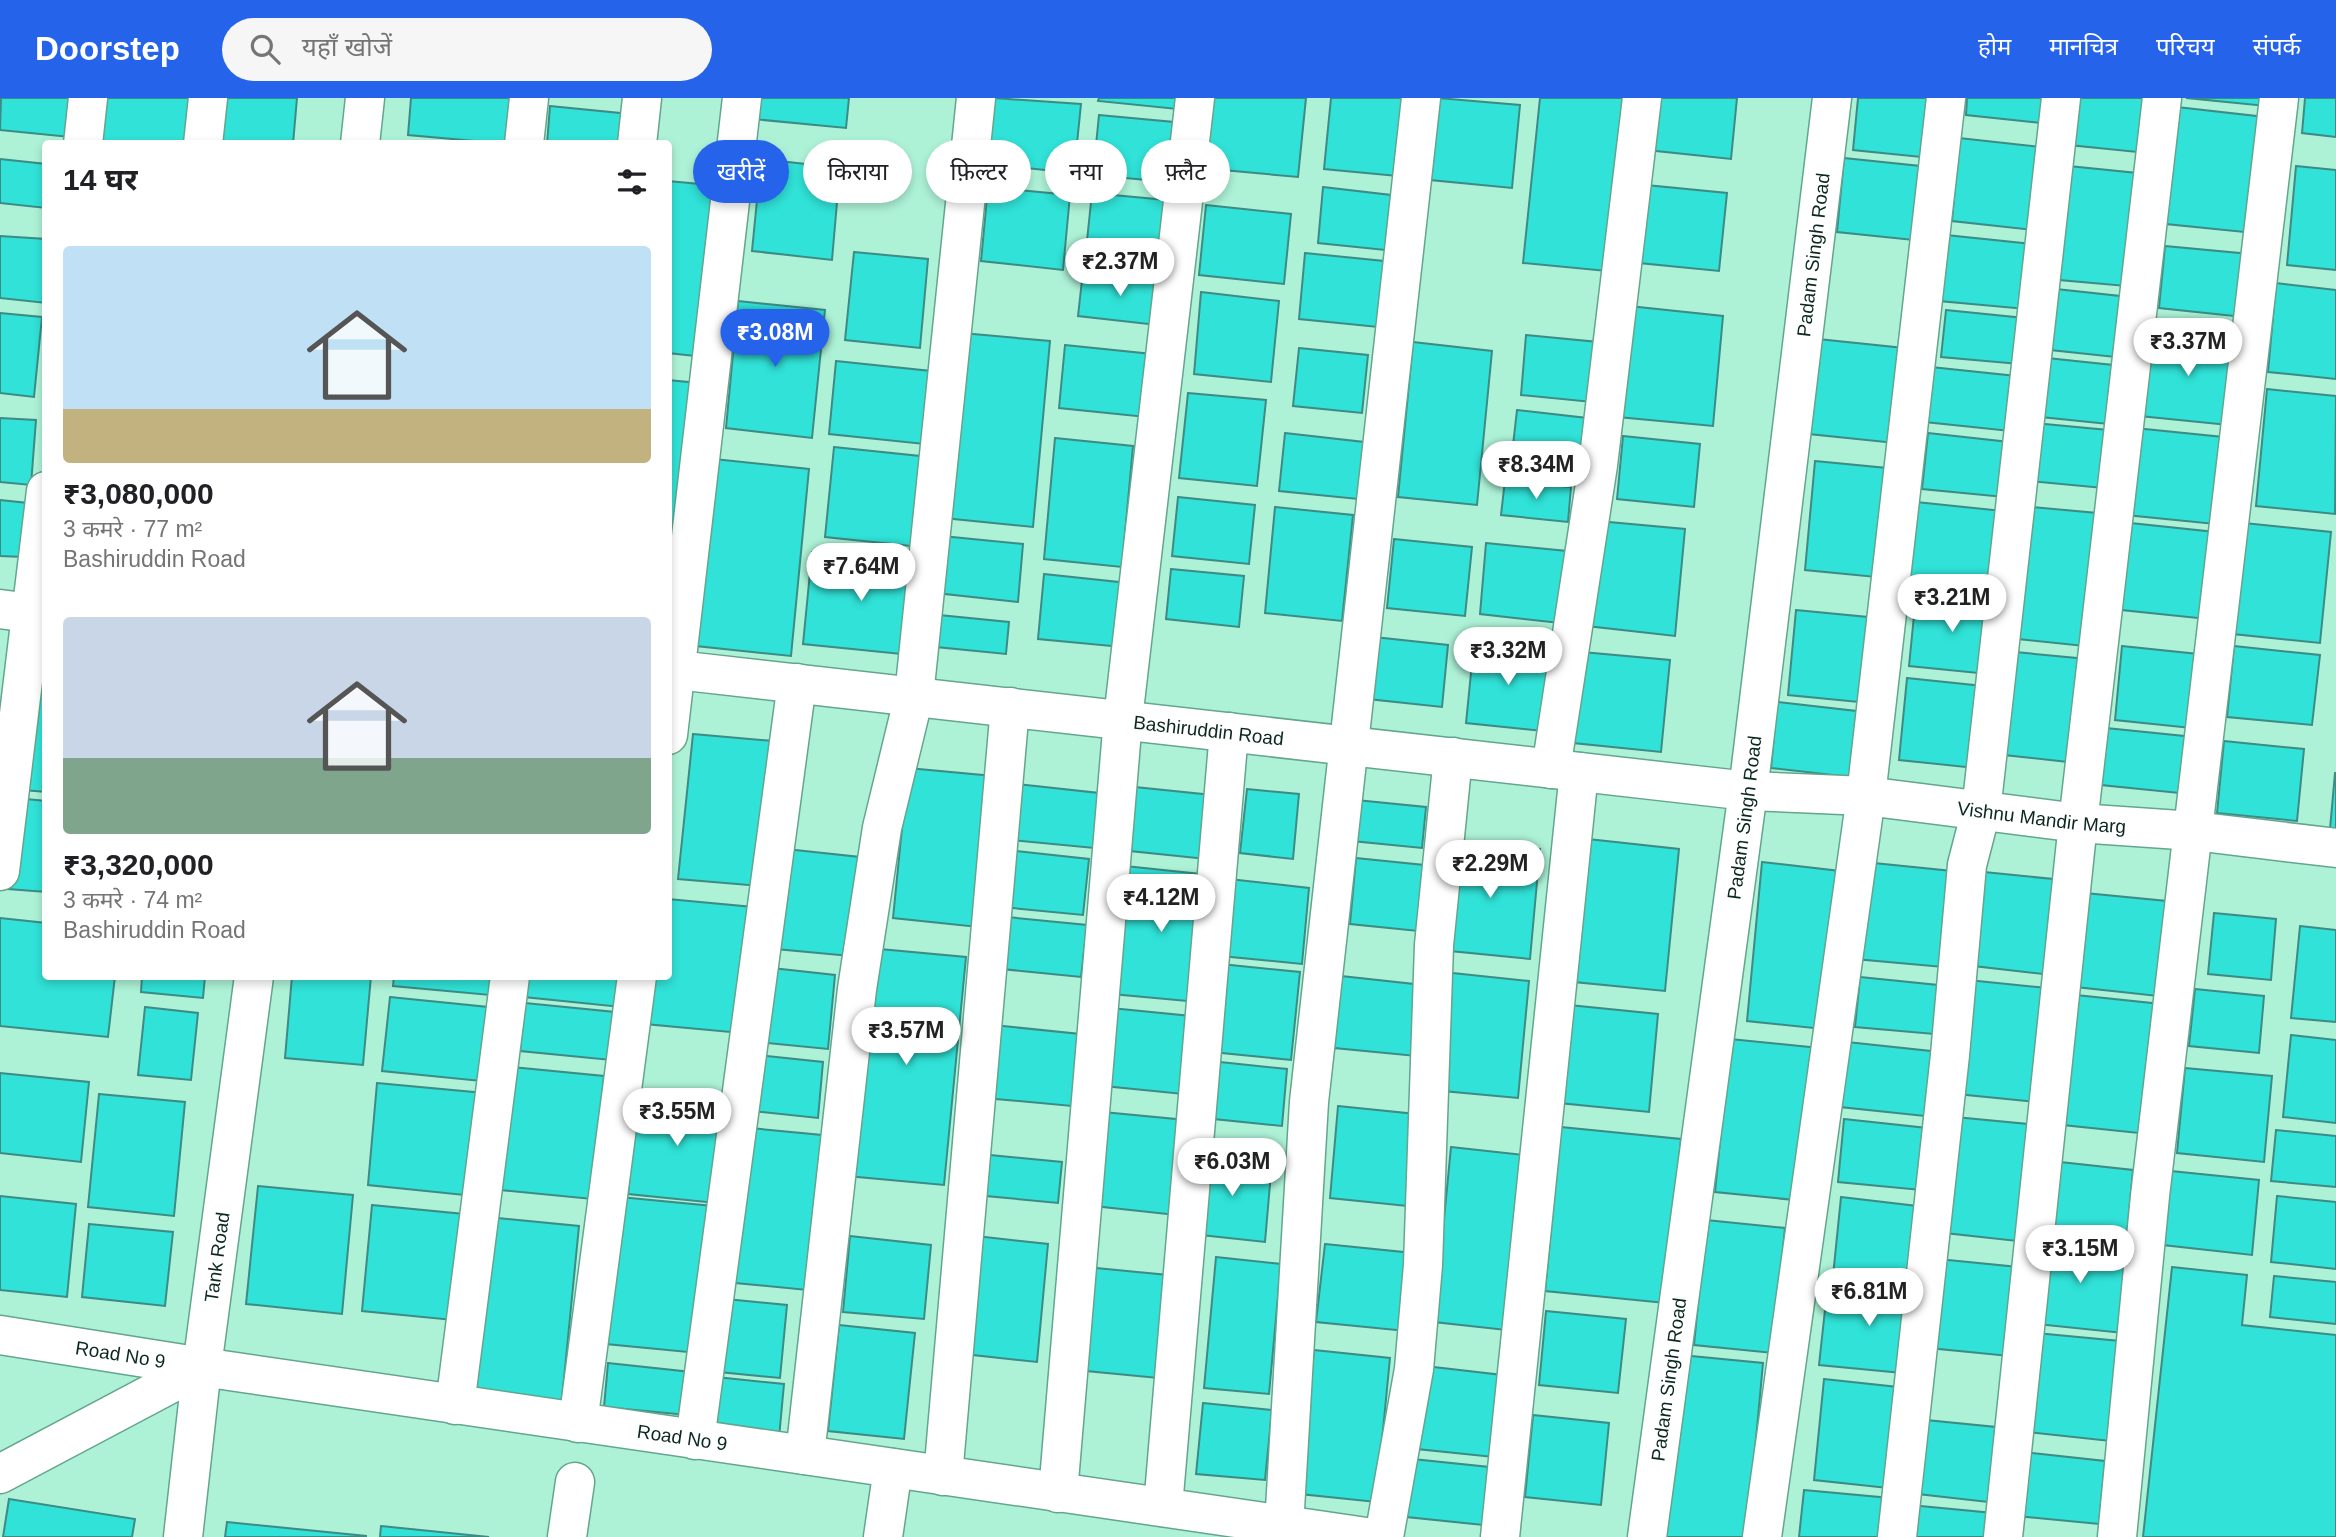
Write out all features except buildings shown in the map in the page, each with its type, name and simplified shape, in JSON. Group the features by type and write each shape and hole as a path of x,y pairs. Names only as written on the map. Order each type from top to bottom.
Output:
{"street":[{"path":"83,140 88,98"},
{"path":"203,140 208,98"},
{"path":"360,140 365,98"},
{"path":"524,140 528,98"},
{"path":"637,140 642,98"},
{"path":"673,669 742,98"},
{"path":"805,1455 857,989 882,828 914,696 976,98"},
{"path":"1058,1493 1123,719 1195,98"},
{"path":"1284,1526 1309,1102 1421,98"},
{"path":"1500,1537 1565,770 1642,98"},
{"name":"Padam Singh Road","path":"1647,1537 1748,791 1832,98"},
{"path":"1762,1537 1866,796 1946,98"},
{"path":"1897,1537 1950,1055 1967,865 1981,811 2061,98"},
{"path":"2003,1537 2078,823 2162,98"},
{"path":"2118,1537 2150,1196 2279,98"},
{"path":"0,872 26,612 42,515"},
{"name":"Bashiruddin Road","path":"673,669 1748,791"},
{"path":"695,1440 797,683"},
{"path":"943,1476 1010,707"},
{"path":"1163,1507 1229,732"},
{"path":"1384,1537 1414,1368 1423,1265 1434,945 1453,757"},
{"name":"Vishnu Mandir Marg","path":"1748,791 1866,796 2078,823 2194,831 2336,848"},
{"name":"Tank Road","path":"183,1537 202,1367 253,980"},
{"path":"455,1405 509,980"},
{"path":"578,1423 636,980"},
{"name":"Road No 9","path":"0,1335 455,1405 1163,1507 1234,1528 1284,1526 1366,1537"},
{"path":"0,1474 202,1367"},
{"path":"883,1537 893,1468"},
{"path":"567,1537 575,1482"}]}
